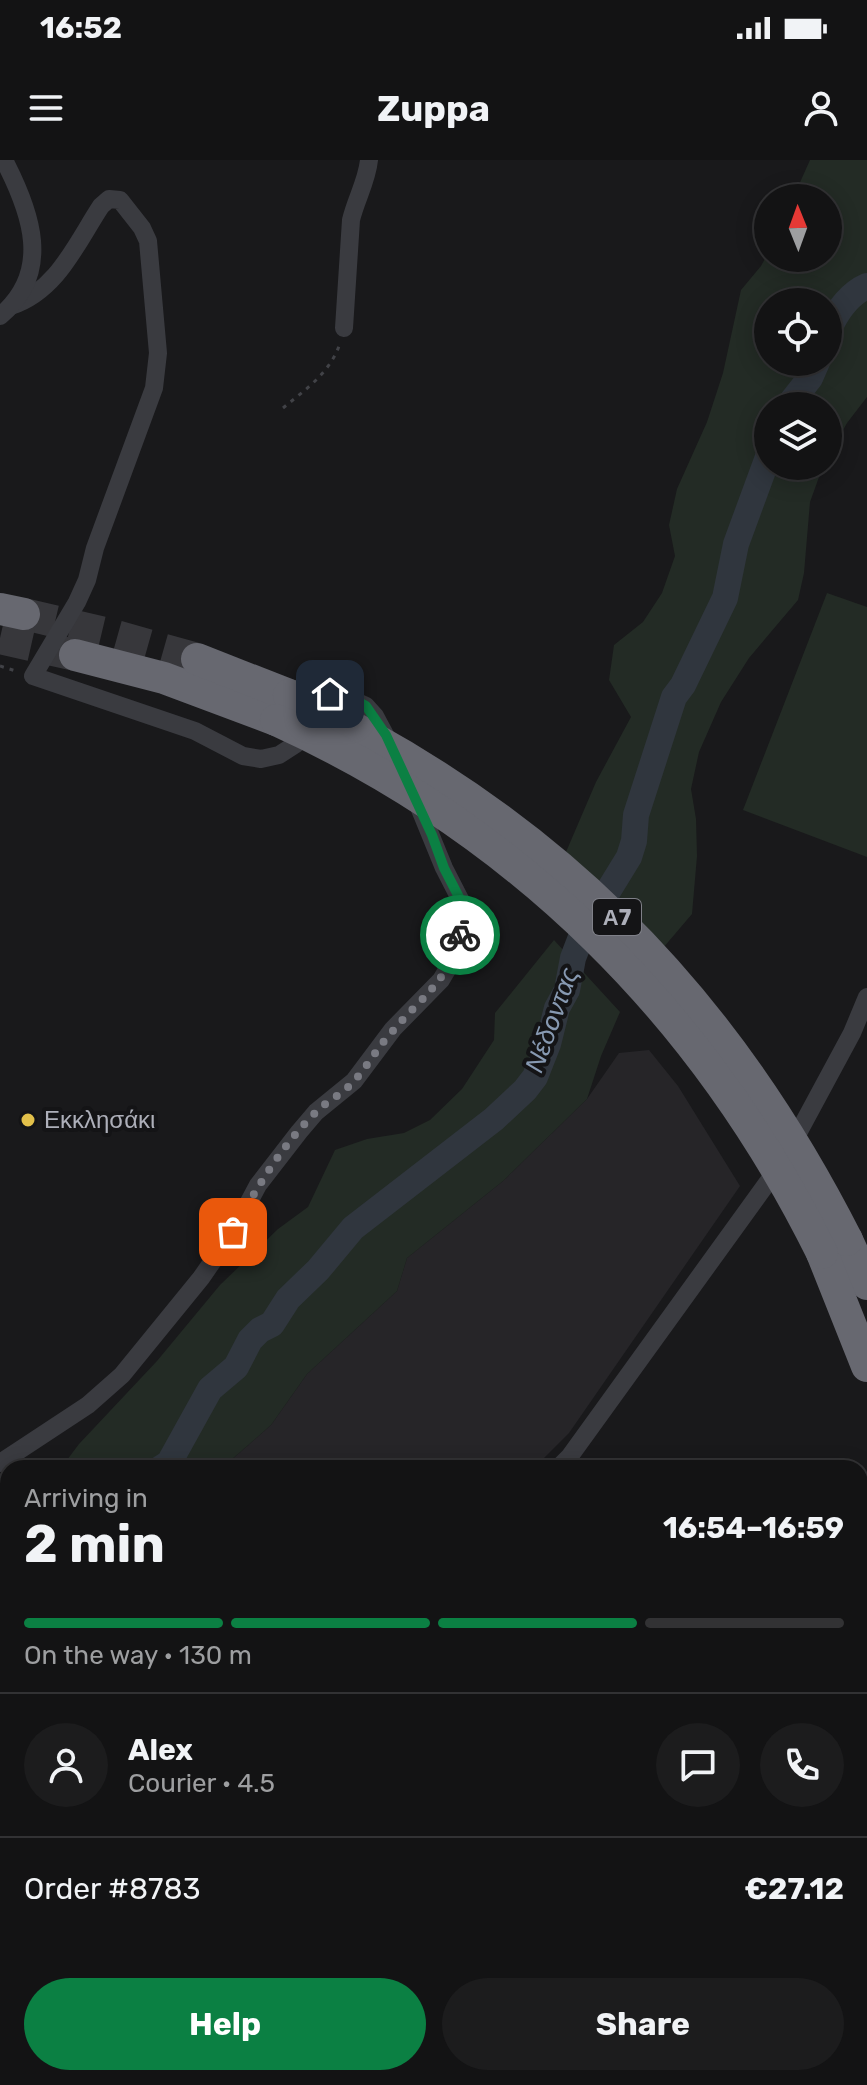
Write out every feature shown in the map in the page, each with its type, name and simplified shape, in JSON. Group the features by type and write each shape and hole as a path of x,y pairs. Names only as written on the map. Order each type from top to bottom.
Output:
{"highway":[{"name":"Α7","path":"75,655 282,708"},
{"name":"Α7","path":"197,659 282,708 309,736 388,779 475,836 546,890 610,950 671,1017 724,1087 781,1174 835,1247 867,1284"},
{"name":"Α7","path":"835,1247 867,1366"}],"street":[{"path":"4,160 28,215 33,250 27,282 6,311"},
{"path":"344,328 351,220 354,204 366,179 369,160"},
{"path":"5,1460 88,1405 122,1375 201,1278 233,1232 258,1185 299,1132 316,1112 354,1081 393,1029 441,980 454,958 464,919 463,905 386,735 375,716 354,699 330,694 320,699 296,744 279,755 253,759 195,731 33,676 87,580 95,548 154,388 158,353 148,241 142,228 120,200 109,199 101,206 55,279 32,297 6,311"},
{"path":"566,1460 783,1161 852,1033 867,997"}],"path":[{"path":"283,408 316,381 330,363 339,348 344,328"}],"shaded area":[{"path":"810,160 867,160 867,397 842,432 842,392 754,392 754,480 818,480 810,502 804,573 798,600 749,658 721,702 699,752 691,789 697,856 692,914 663,948 566,852 596,782 631,717 609,680 614,645 643,622 662,593 675,556 669,525 677,489 707,422 723,373 741,290 756,272 842,272 842,184 799,184"},
{"path":"827,593 867,607 867,857 743,810"},
{"path":"554,940 620,1012 587,1099 503,1181 407,1258 397,1291 307,1374 271,1425 231,1460 67,1460 157,1361 220,1285 278,1229 308,1207 335,1150 367,1139 404,1133 430,1120 462,1089 494,1040 495,1013"},
{"path":"649,1050 678,1086 740,1186 569,1433 542,1460 231,1460 271,1425 307,1374 397,1291 407,1258 503,1181 587,1099 619,1053"}],"waterway":[{"name":"Νέδoντας","path":"842,308 854,294 867,286"},
{"name":"Νέδoντας","path":"799,392 811,376"},
{"name":"Νέδoντας","path":"171,1460 210,1389 236,1367 250,1340 272,1324 288,1299 318,1270 353,1228 494,1119 535,1077 557,1008 567,990 573,958 583,932 629,857 636,815 674,697 683,685 725,598 736,544 760,480"}],"tunnel":[{"path":"24,614 197,659"},
{"path":"0,638 75,655"}],"way so far":[{"path":"233,1232 258,1185 299,1132 316,1112 354,1081 393,1029 441,980 454,958 460,935"}],"place":[{"name":"Εκκλησάκι","path":"28,1120"}],"route":[{"path":"330,694 354,699 366,706 386,735 463,905 460,935"}]}
